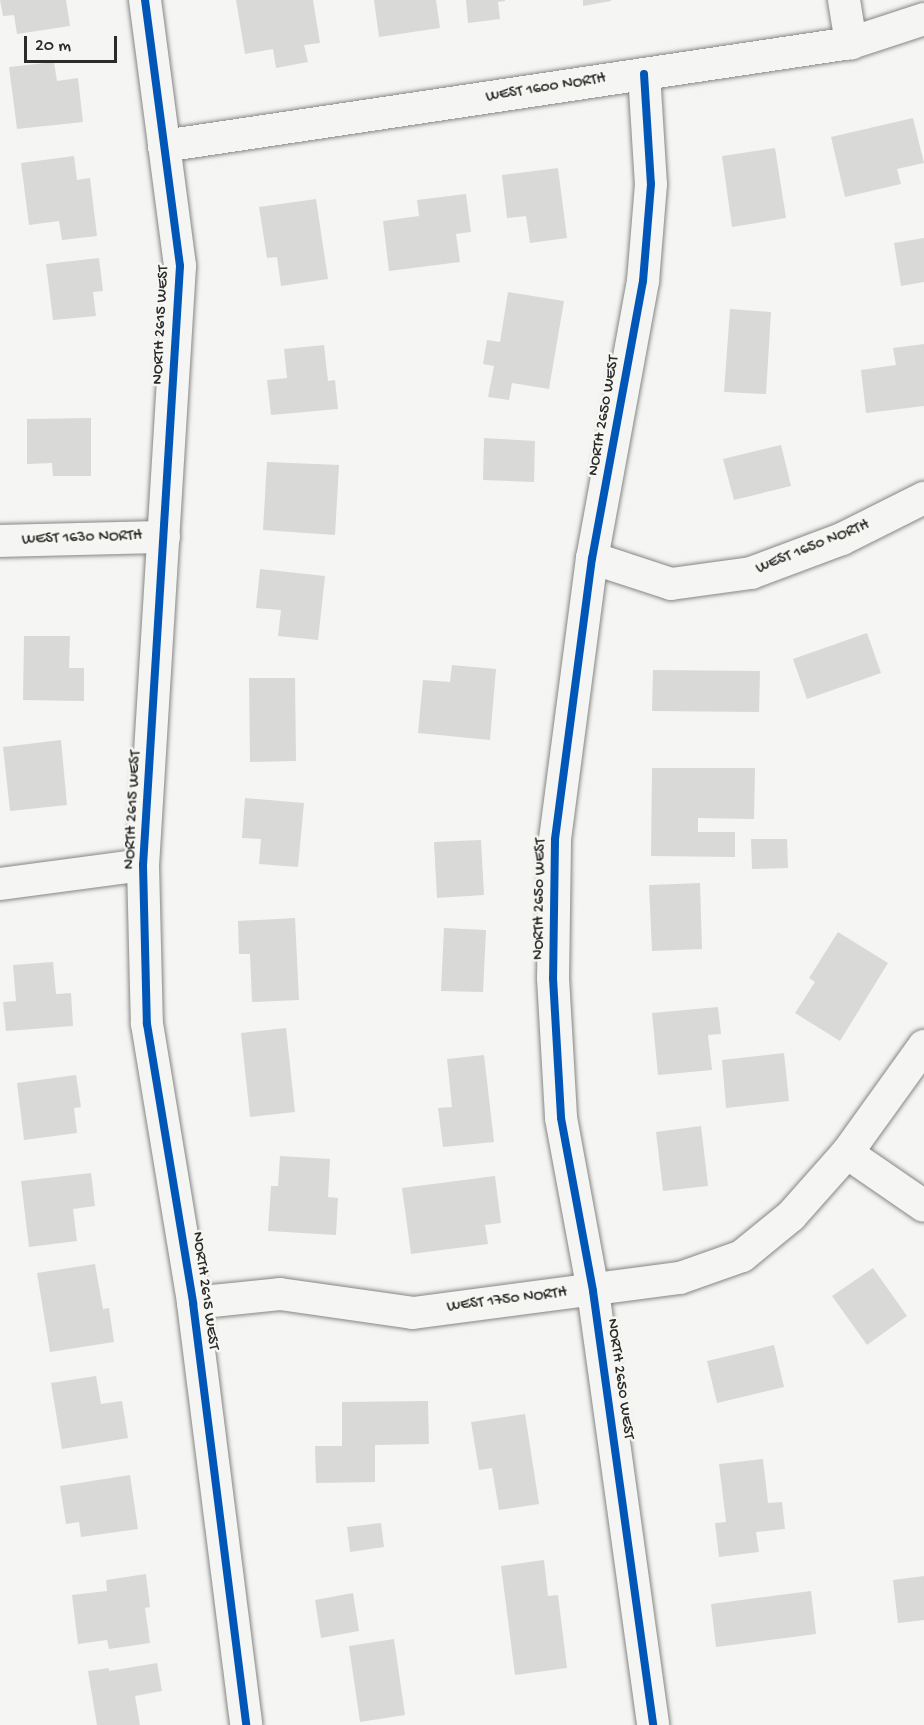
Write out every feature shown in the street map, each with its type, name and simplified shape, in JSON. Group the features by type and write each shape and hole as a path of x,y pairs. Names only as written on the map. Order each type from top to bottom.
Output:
{"street":[{"name":"NORTH 2615 WEST","path":"145,0 180,266 143,865 147,1024 193,1303 246,1725"},
{"path":"844,0 851,43"},
{"name":"WEST 1600 NORTH","path":"164,146 851,43 924,19"},
{"name":"NORTH 2650 WEST","path":"644,74 651,184 643,281 592,558 555,840 553,978 561,1118 593,1291 653,1725"},
{"name":"WEST 1650 NORTH","path":"592,558 671,584 751,573 842,539 924,498"},
{"name":"WEST 1630 NORTH","path":"0,541 164,537"},
{"path":"0,884 143,865"},
{"name":"WEST 1750 NORTH","path":"193,1303 280,1294 413,1313 680,1278 742,1256 791,1216 847,1153 924,1046"},
{"path":"847,1153 924,1206"}],"building":[{"path":"0,0 66,0 70,26 17,34 14,15 3,16"},
{"path":"236,0 313,0 320,43 304,45 308,62 276,68 273,49 245,54"},
{"path":"374,0 436,0 440,28 379,37"},
{"path":"466,0 505,1 498,2 500,19 468,23"},
{"path":"583,0 611,0 611,1 583,6"},
{"path":"54,62 57,81 78,78 83,122 17,129 9,67"},
{"path":"913,118 924,163 897,169 901,184 845,197 831,137"},
{"path":"775,148 786,218 732,227 722,156"},
{"path":"74,156 77,180 90,178 97,236 62,240 59,221 29,225 21,163"},
{"path":"558,168 567,238 530,243 526,216 507,218 502,175"},
{"path":"466,194 471,232 456,234 460,262 389,271 383,221 419,216 417,200"},
{"path":"316,199 328,279 281,286 277,257 267,258 259,207"},
{"path":"924,238 924,282 901,286 894,243"},
{"path":"99,258 103,291 93,292 96,316 53,320 46,264"},
{"path":"508,292 564,301 549,389 512,383 509,400 488,397 494,366 483,364 487,340 500,342"},
{"path":"730,309 771,312 766,394 724,392"},
{"path":"924,344 924,406 866,413 861,370 896,365 893,348"},
{"path":"324,345 328,381 335,380 338,409 271,415 267,380 287,378 284,349"},
{"path":"91,418 91,476 53,476 52,463 27,464 27,419"},
{"path":"484,438 535,441 534,482 483,480"},
{"path":"781,445 791,486 734,500 723,459"},
{"path":"267,462 339,465 335,535 263,530"},
{"path":"260,569 325,576 318,640 278,636 281,610 256,608"},
{"path":"867,633 881,673 807,699 793,659"},
{"path":"24,636 70,636 69,668 84,668 84,701 23,700"},
{"path":"452,665 496,669 490,740 418,733 423,680 450,682"},
{"path":"653,670 760,671 759,712 652,711"},
{"path":"249,678 295,678 296,761 250,762"},
{"path":"61,740 67,805 10,811 3,747"},
{"path":"652,768 755,768 754,819 698,818 698,832 735,832 735,857 651,856"},
{"path":"245,798 304,803 298,867 259,864 261,839 242,838"},
{"path":"751,839 787,839 788,868 752,869"},
{"path":"481,840 484,895 437,898 434,842"},
{"path":"700,883 702,949 652,951 649,885"},
{"path":"295,918 299,1000 252,1002 250,954 239,954 238,921"},
{"path":"444,928 486,930 483,992 441,991"},
{"path":"838,932 888,963 840,1041 795,1013 815,982 809,978"},
{"path":"53,962 56,994 71,993 73,1026 6,1031 3,1002 16,1001 13,965"},
{"path":"718,1007 721,1034 708,1035 712,1070 658,1075 652,1013"},
{"path":"286,1028 295,1112 250,1117 241,1033"},
{"path":"784,1053 789,1101 726,1108 722,1060"},
{"path":"484,1055 494,1142 443,1147 438,1108 452,1107 447,1059"},
{"path":"76,1075 81,1107 74,1108 77,1133 24,1140 17,1083"},
{"path":"701,1126 708,1186 663,1191 656,1132"},
{"path":"280,1156 330,1159 328,1197 338,1198 336,1235 268,1231 271,1186 278,1186"},
{"path":"91,1173 95,1206 73,1209 77,1241 29,1247 21,1181"},
{"path":"495,1176 501,1223 485,1225 488,1244 411,1254 402,1188"},
{"path":"95,1264 103,1309 109,1308 114,1342 50,1352 37,1273"},
{"path":"873,1268 907,1316 867,1345 832,1296"},
{"path":"774,1345 784,1387 717,1403 707,1361"},
{"path":"96,1376 101,1404 122,1401 128,1438 62,1449 51,1383"},
{"path":"428,1401 429,1444 375,1445 375,1482 316,1483 315,1446 342,1446 342,1402"},
{"path":"525,1414 539,1504 499,1510 492,1468 479,1470 471,1422"},
{"path":"763,1459 768,1503 782,1502 785,1529 756,1532 759,1552 719,1557 715,1523 726,1522 719,1464"},
{"path":"130,1475 138,1529 81,1537 79,1522 66,1524 60,1486"},
{"path":"381,1523 384,1547 350,1552 347,1527"},
{"path":"544,1560 548,1596 558,1595 567,1668 515,1675 501,1566"},
{"path":"146,1574 150,1607 145,1608 150,1643 109,1649 107,1640 78,1644 72,1595 107,1591 106,1580"},
{"path":"924,1576 924,1620 898,1623 893,1580"},
{"path":"811,1591 816,1634 716,1647 711,1604"},
{"path":"353,1593 359,1631 321,1638 315,1600"},
{"path":"394,1639 405,1715 360,1722 349,1646"},
{"path":"157,1663 162,1691 135,1696 140,1725 97,1725 88,1671 109,1668 109,1671"}],"cycle path":[{"path":"145,0 180,266 143,865 147,1024 193,1303 246,1725"},
{"path":"644,74 651,184 643,281 592,558 555,840 553,978 561,1118 593,1291 653,1725"}]}
